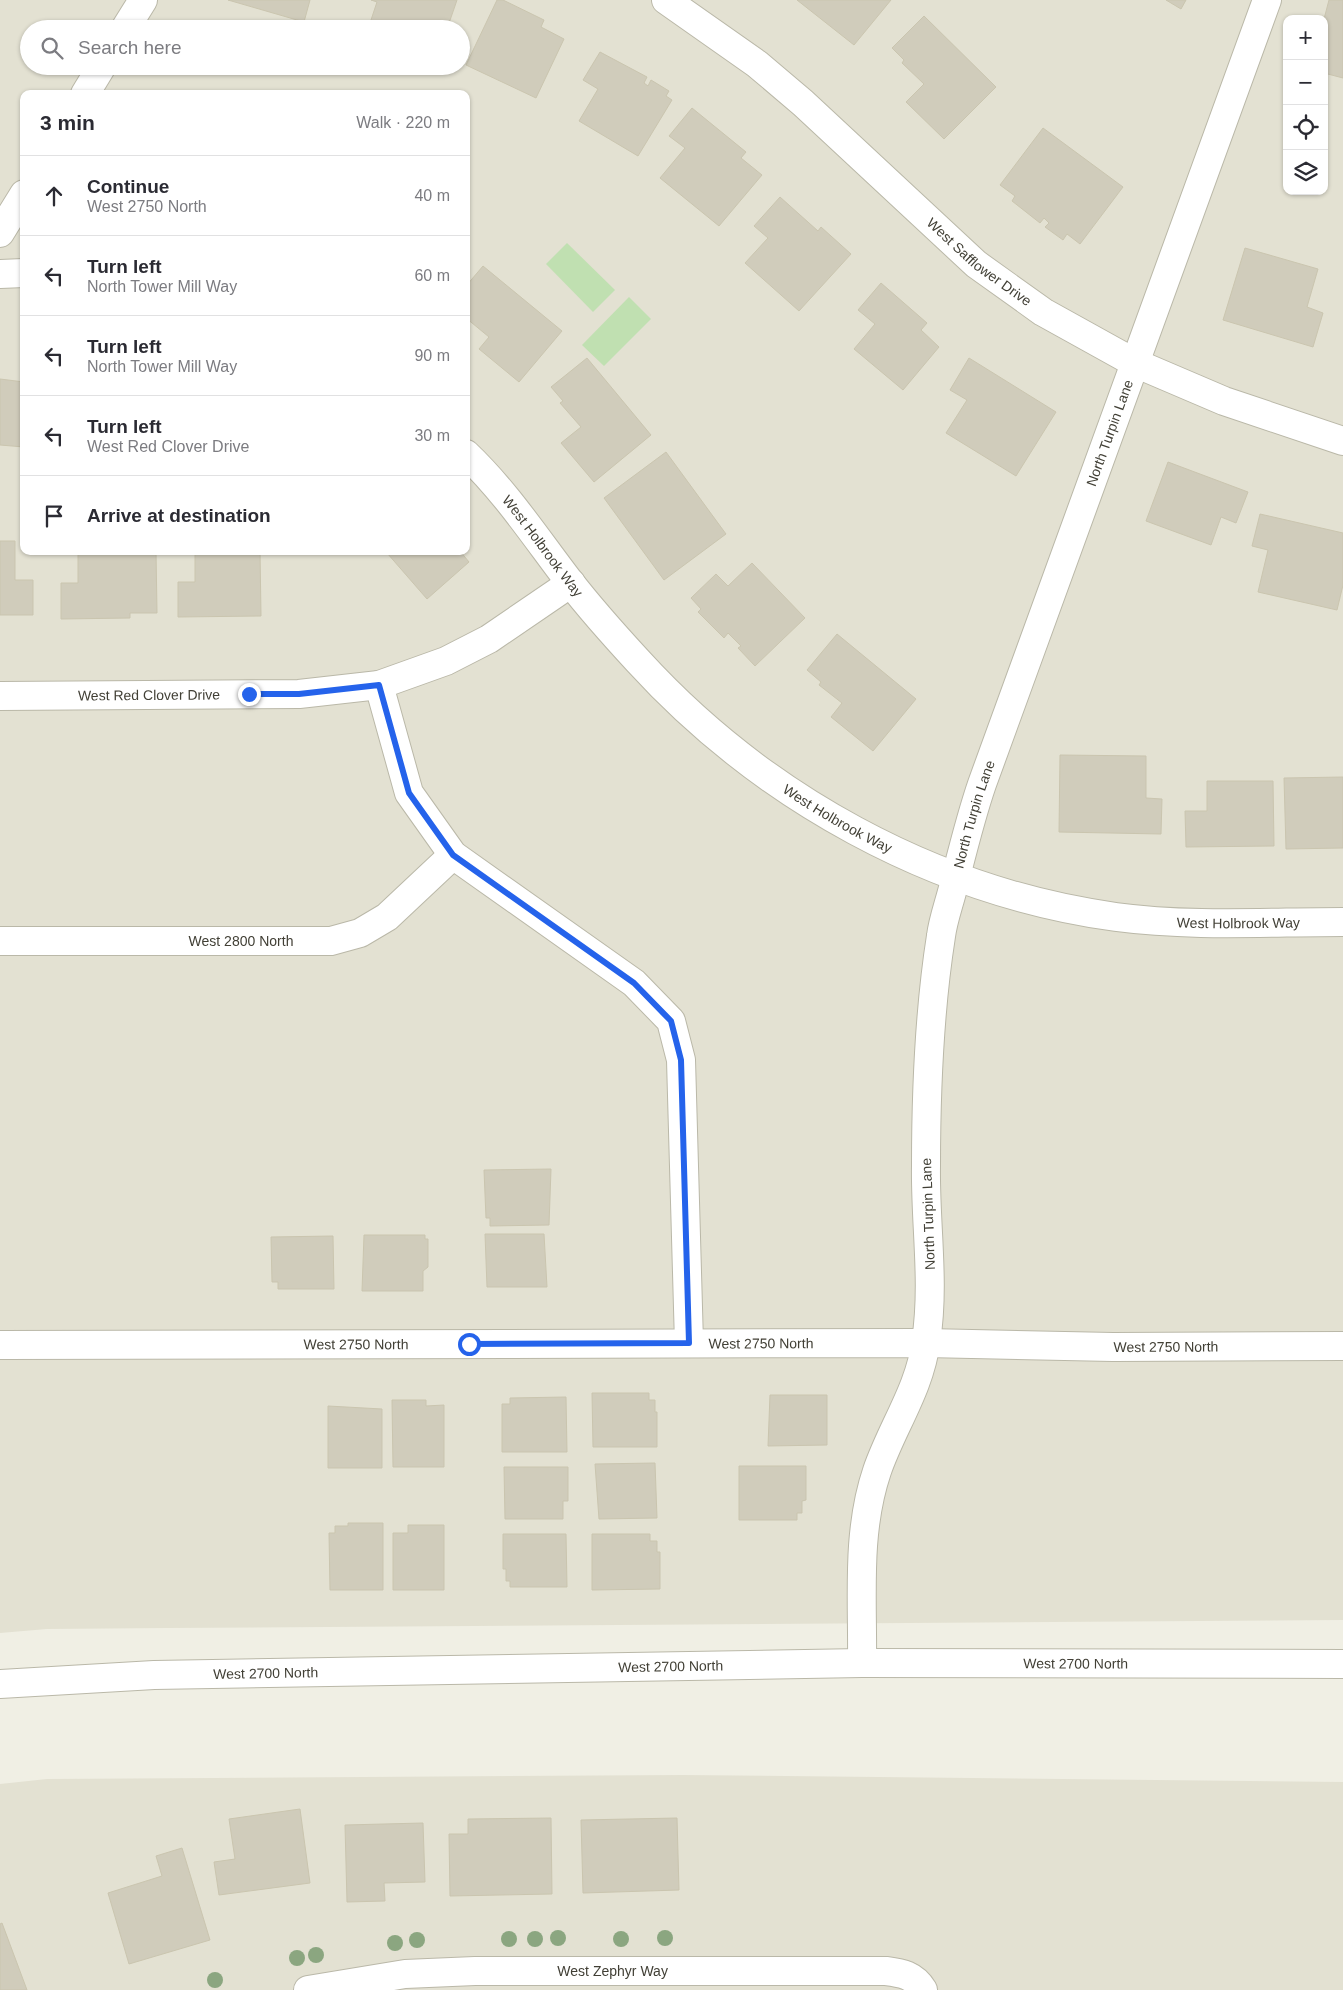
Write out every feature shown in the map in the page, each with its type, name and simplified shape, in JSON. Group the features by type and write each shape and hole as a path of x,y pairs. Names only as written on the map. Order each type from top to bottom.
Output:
{"street":[{"path":"131,20 143,0"},
{"name":"West Safflower Drive","path":"666,0 757,64 803,103 976,264 1043,312 1135,363 1224,401 1343,441"},
{"name":"North Turpin Lane","path":"862,1663 862,1554 869,1500 885,1450 912,1392 926,1343 930,1304 926,1186 926,1105 931,1029 941,934 968,824 1266,0"},
{"path":"87,90 97,75"},
{"path":"0,233 20,200"},
{"path":"0,274 20,273"},
{"name":"West Holbrook Way","path":"470,458 507,498 571,583 638,661 680,705 733,750 775,782 870,838 956,877 1024,899 1071,910 1167,922 1343,922"},
{"name":"West Red Clover Drive","path":"0,696 299,694 379,685 446,661 489,639 571,583"},
{"path":"379,685 409,793 453,855 634,983 671,1021 681,1060 689,1343"},
{"name":"West 2800 North","path":"0,941 331,941 360,933 388,917 453,855"},
{"name":"West 2750 North","path":"0,1345 926,1343 1113,1346 1343,1346"},
{"name":"West 2700 North","path":"0,1684 164,1674 862,1663 1343,1664"},
{"name":"West Zephyr Way","path":"308,1990 404,1974 475,1981 886,1971 905,1974 920,1985"}],"shaded area":[{"path":"0,0 1343,0 1343,1620 47,1629 0,1633"},
{"path":"683,1775 1343,1782 1343,1990 0,1990 0,1784 47,1779"}],"green space":[{"path":"567,243 615,290 593,312 546,264"},
{"path":"629,297 651,319 604,366 582,345"}],"building":[{"path":"228,0 310,0 305,20 297,20"},
{"path":"371,0 457,0 450,20 371,20 377,2"},
{"path":"497,0 503,0 544,20 541,27 564,39 536,98 470,67 470,57"},
{"path":"797,0 891,0 854,45"},
{"path":"1166,0 1186,0 1181,9"},
{"path":"1329,0 1343,0 1343,78 1328,74 1328,15 1325,15"},
{"path":"924,16 996,87 944,139 906,102 924,84 902,63 904,60 892,48"},
{"path":"600,52 647,77 644,83 648,86 651,80 669,91 666,96 672,100 638,156 579,121 598,89 583,80"},
{"path":"692,108 746,152 741,158 762,175 719,226 660,178 685,148 669,136"},
{"path":"1043,128 1123,187 1080,244 1067,234 1063,240 1045,227 1049,223 1044,218 1040,223 1012,201 1015,196 1000,185"},
{"path":"780,197 818,231 821,227 851,254 799,311 745,263 768,238 754,226"},
{"path":"1245,248 1318,269 1307,307 1323,313 1313,347 1223,320"},
{"path":"483,266 562,331 519,382 479,349 489,337 470,321 470,281"},
{"path":"881,283 927,323 921,330 939,347 903,390 854,349 875,324 858,310"},
{"path":"587,358 651,435 594,482 561,443 581,427 560,403 563,401 551,387"},
{"path":"969,358 1056,412 1016,476 946,433 967,400 950,390"},
{"path":"0,379 20,382 20,447 0,445"},
{"path":"666,452 726,534 664,580 604,498"},
{"path":"1168,462 1248,492 1236,523 1221,517 1211,545 1146,521"},
{"path":"1260,514 1343,533 1343,585 1337,610 1258,592 1268,550 1252,546"},
{"path":"0,541 15,541 15,580 33,580 33,615 0,615"},
{"path":"78,555 156,555 157,613 130,613 130,618 61,619 61,583 78,583"},
{"path":"195,555 260,555 261,616 178,617 178,582 195,582"},
{"path":"389,555 463,555 469,562 427,599"},
{"path":"752,563 805,618 755,666 738,648 741,646 728,633 724,638 698,612 701,609 691,598 716,574 728,586"},
{"path":"837,634 916,699 873,751 831,717 842,703 819,685 821,682 807,670"},
{"path":"1060,755 1146,756 1146,798 1162,799 1161,834 1059,832"},
{"path":"1343,777 1343,848 1286,849 1284,778"},
{"path":"1207,781 1273,781 1274,846 1186,847 1185,811 1207,811"},
{"path":"551,1169 549,1225 490,1226 490,1218 486,1218 484,1170"},
{"path":"485,1234 544,1234 547,1287 487,1287"},
{"path":"364,1235 425,1235 425,1239 428,1239 428,1267 423,1271 423,1291 362,1291"},
{"path":"333,1236 334,1289 278,1289 278,1282 272,1282 271,1237"},
{"path":"592,1393 649,1393 649,1400 655,1400 655,1412 657,1412 657,1447 593,1447"},
{"path":"770,1395 827,1395 827,1445 768,1446"},
{"path":"566,1397 567,1452 502,1452 502,1404 510,1404 510,1398"},
{"path":"392,1400 426,1400 426,1406 444,1405 444,1467 393,1467"},
{"path":"328,1406 382,1409 382,1468 328,1468"},
{"path":"655,1463 657,1518 599,1519 595,1464"},
{"path":"739,1466 806,1466 806,1500 802,1501 802,1513 797,1513 797,1520 739,1520"},
{"path":"504,1467 568,1467 568,1501 563,1501 563,1519 505,1519"},
{"path":"348,1523 383,1523 383,1590 330,1590 329,1533 335,1533 335,1526 348,1526"},
{"path":"408,1525 444,1525 444,1590 393,1590 393,1533 408,1533"},
{"path":"503,1534 566,1534 567,1587 510,1587 510,1581 506,1581 506,1569 503,1569"},
{"path":"592,1534 650,1534 650,1541 657,1541 657,1552 660,1552 660,1589 592,1590"},
{"path":"300,1809 310,1883 219,1895 214,1862 235,1859 229,1819"},
{"path":"551,1818 552,1894 450,1896 449,1834 468,1834 468,1819"},
{"path":"677,1818 679,1890 583,1893 581,1820"},
{"path":"423,1823 425,1882 384,1883 385,1901 347,1902 345,1825"},
{"path":"182,1848 210,1940 129,1964 108,1893 162,1876 156,1856"},
{"path":"2,1923 27,1990 0,1990 0,1924"}],"route":[{"path":"249,694 299,694 379,685 409,793 453,855 634,983 671,1021 681,1060 689,1343 469,1344"}]}
